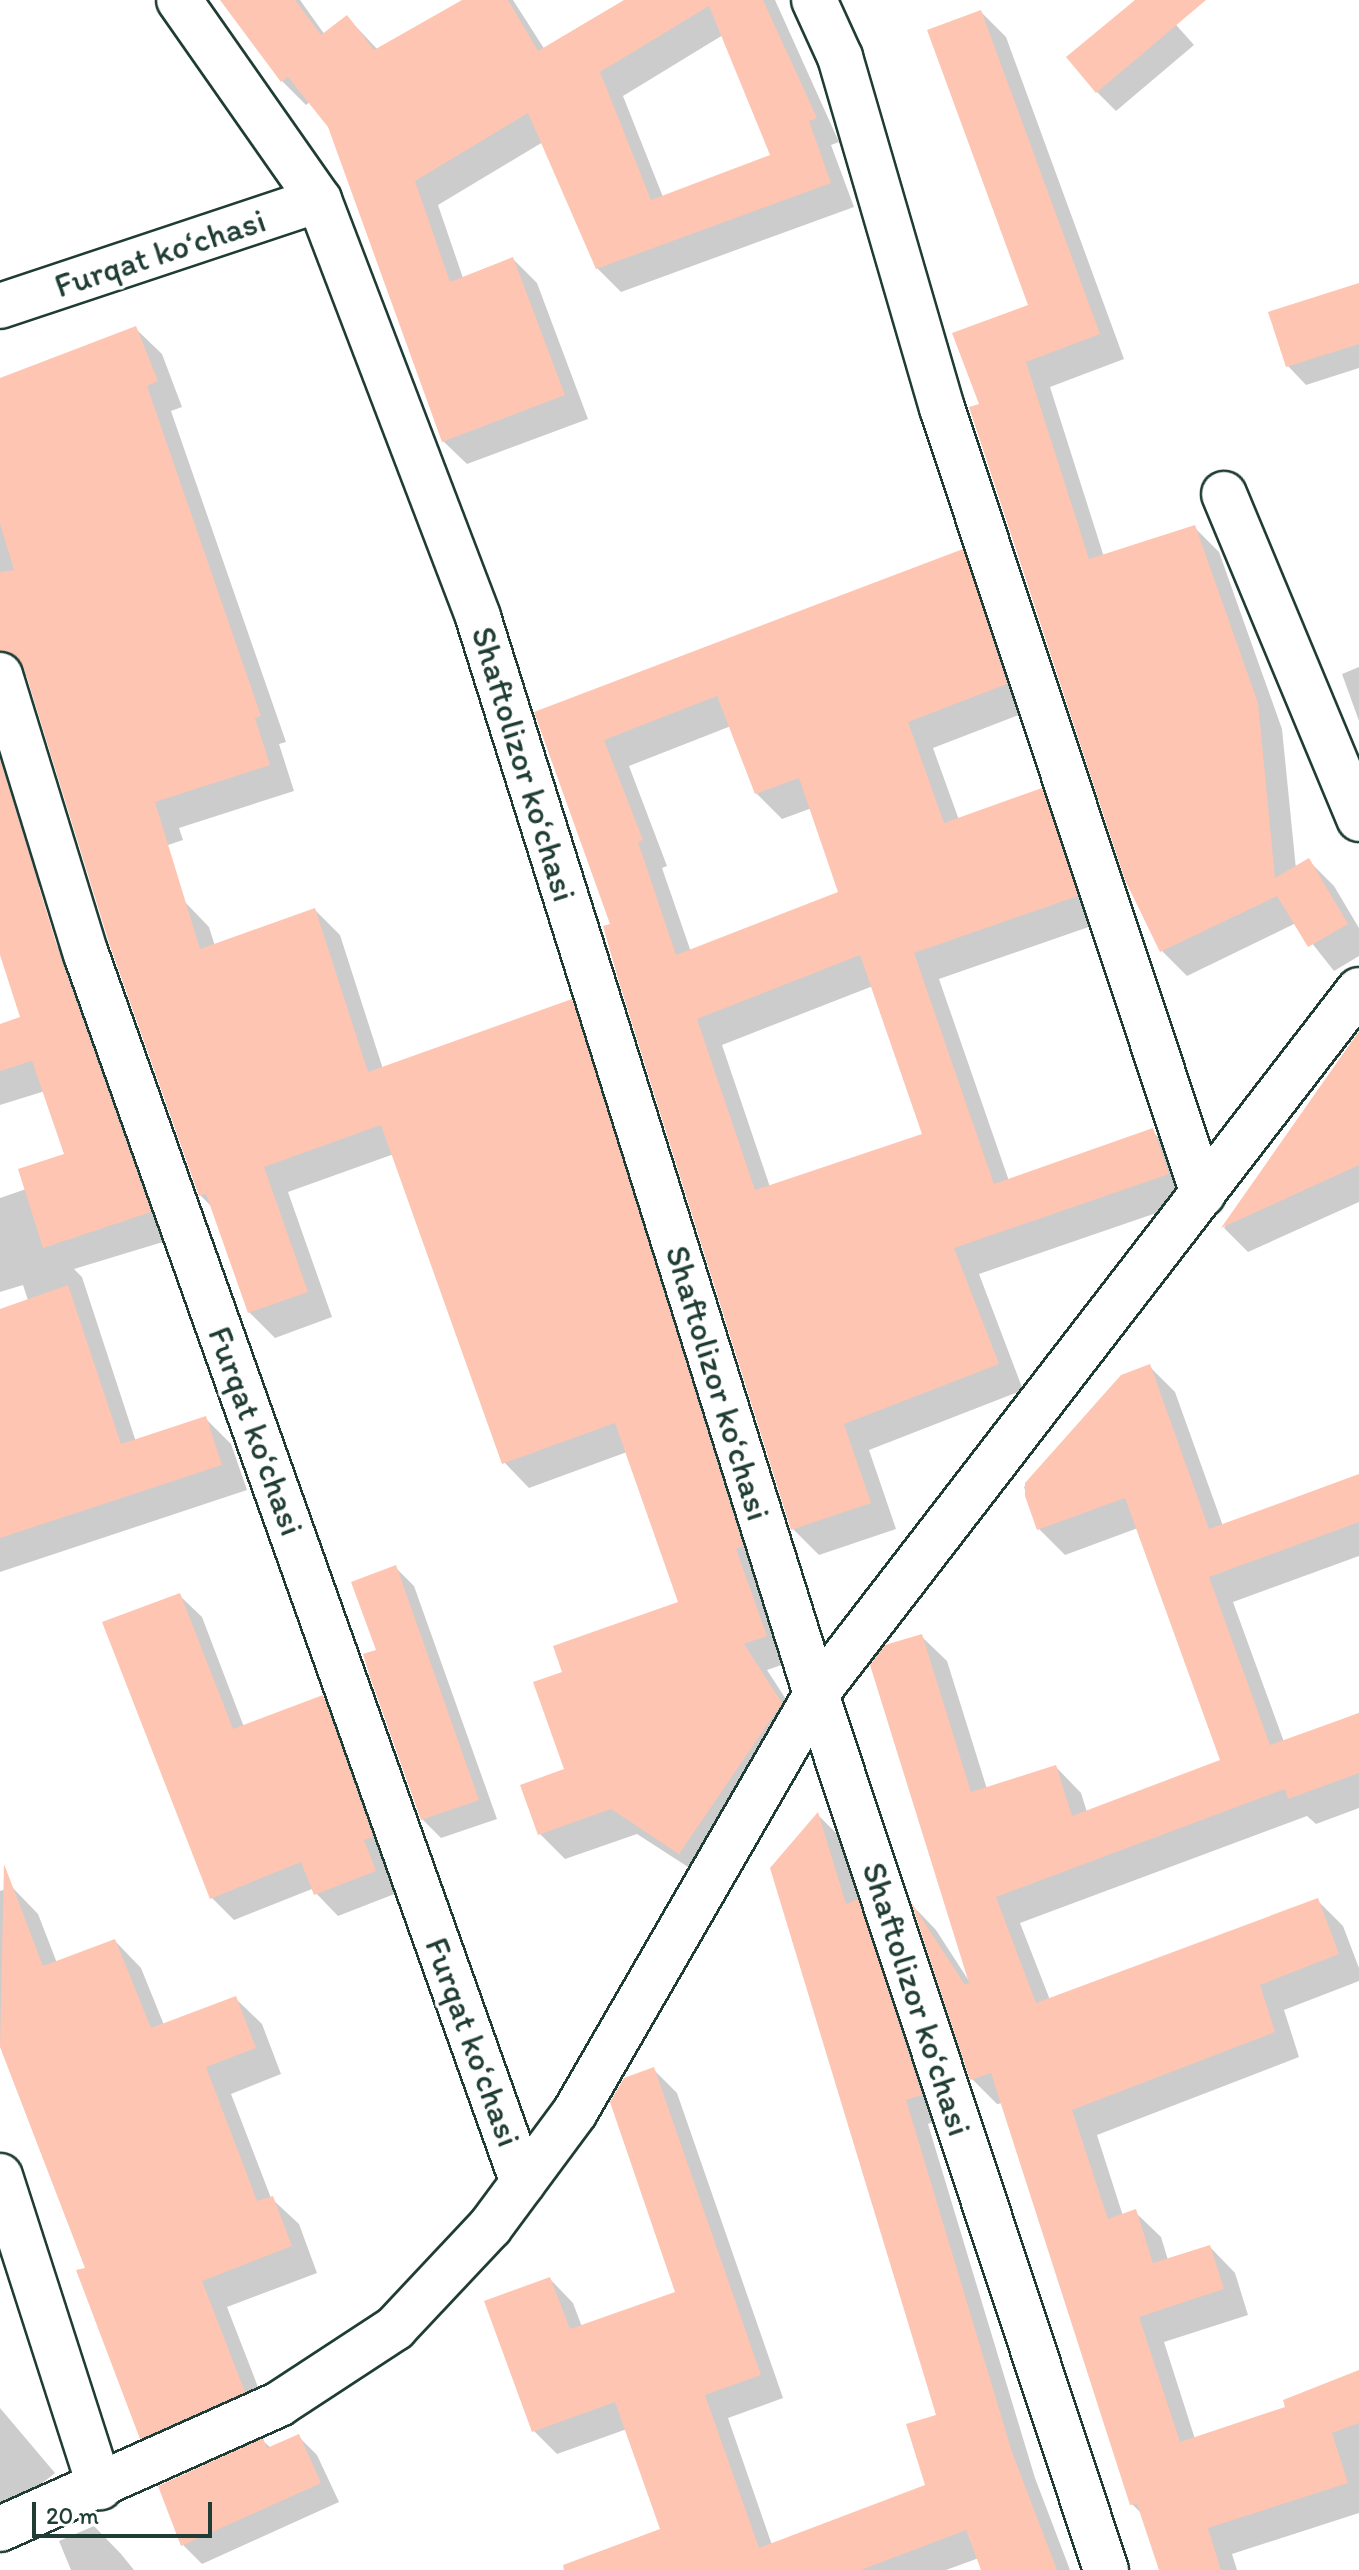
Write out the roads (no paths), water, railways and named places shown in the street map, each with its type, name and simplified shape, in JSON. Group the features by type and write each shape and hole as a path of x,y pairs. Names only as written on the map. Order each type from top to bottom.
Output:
{"street":[{"name":"Shaftolizor koʻchasi","path":"179,0 319,200 478,617 816,1694 1106,2570"},
{"path":"814,0 840,57 942,408 1203,1194"},
{"name":"Furqat koʻchasi","path":"0,306 319,200"},
{"path":"1224,494 1359,819"},
{"name":"Furqat koʻchasi","path":"0,675 86,954 523,2183"},
{"path":"0,2529 100,2487 279,2404 395,2328 490,2227 575,2112 816,1694 1359,990"},
{"path":"0,2176 100,2487"}]}
